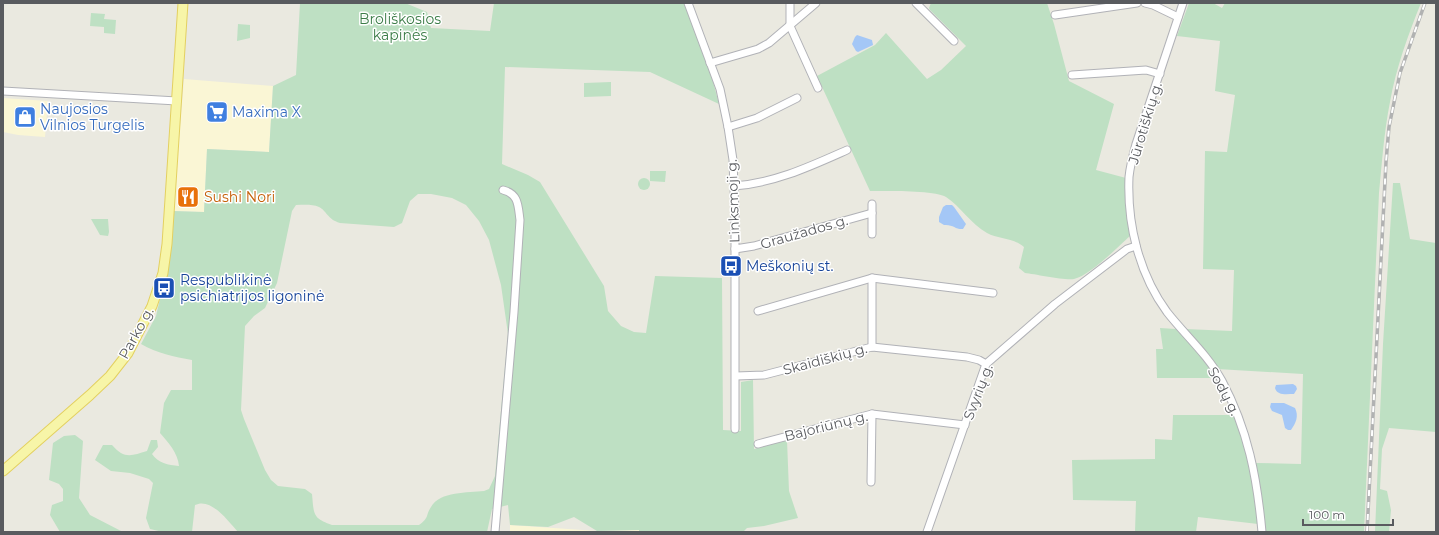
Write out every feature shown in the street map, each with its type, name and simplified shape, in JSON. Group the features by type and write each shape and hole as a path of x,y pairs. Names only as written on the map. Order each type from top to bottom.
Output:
{"main road":[{"name":"Parko g.","path":"3,471 90,396 110,376 128,353 152,306 163,273 167,244 183,3"}],"street":[{"name":"Linksmoji g.","path":"688,3 720,89 728,127 734,186 736,376 735,429"},
{"path":"790,3 790,26 818,88"},
{"path":"710,63 758,49 769,43 816,3"},
{"path":"916,3 954,41"},
{"path":"1055,15 1137,3"},
{"path":"1144,3 1153,5 1178,17"},
{"name":"Jūrotiškių g.","path":"1136,246 1130,195 1131,165 1136,144 1183,3"},
{"path":"1072,75 1146,70 1160,74"},
{"path":"3,91 177,101"},
{"path":"728,127 757,118 797,98"},
{"path":"734,186 750,185 769,181 847,150"},
{"path":"495,532 514,312 520,220 515,196 510,192 503,190"},
{"path":"872,204 872,234"},
{"name":"Graužados g.","path":"735,249 754,246 872,212"},
{"name":"Svyrių g.","path":"927,532 986,364 990,358 1055,304 1127,249 1136,246"},
{"name":"Sodų g.","path":"1136,246 1157,295 1175,322 1213,367 1221,379 1236,410 1246,437 1250,454 1262,532"},
{"path":"758,311 872,278 993,293"},
{"path":"872,278 872,346"},
{"name":"Skaidiškių g.","path":"736,376 764,375 872,346 967,357 979,360 986,364"},
{"path":"871,482 872,414"},
{"name":"Bajoriūnų g.","path":"758,444 872,414 964,429"}],"shaded area":[{"path":"184,79 273,86 269,152 207,149 204,212 173,211"},
{"name":"Naujosios Vilnios Turgelis","path":"3,98 48,101 45,137 18,135 3,132"},
{"path":"510,525 597,531 639,530 639,532 510,532"}],"green space":[{"name":"Broliškosios kapinės","path":"300,3 405,3 427,12 431,28 490,31 494,3 684,3 711,74 719,104 650,72 505,67 502,164 540,182 604,286 608,311 621,326 634,332 646,333 655,276 722,278 723,430 741,431 741,382 753,380 754,449 787,440 789,491 798,518 764,526 747,528 743,532 639,532 639,530 597,531 574,517 548,527 510,525 508,505 492,509 487,532 238,532 219,511 207,504 201,503 195,505 192,532 163,532 150,529 146,518 153,483 149,479 130,473 111,471 95,460 103,445 112,445 120,453 132,455 147,451 151,440 157,440 158,447 152,454 154,457 164,463 179,466 175,452 160,433 164,403 171,390 192,390 192,360 179,358 153,350 141,344 156,316 166,273 173,211 204,212 207,149 269,152 273,86 296,75","holes":["418,194 431,194 452,198 466,205 479,221 489,240 501,285 508,334 495,476 489,489 484,491 448,495 441,498 435,502 429,510 426,518 419,525 332,525 321,520 315,514 312,494 305,489 278,486 271,480 265,470 241,410 245,326 254,316 265,308 277,283 292,211 296,205 311,205 319,207 332,219 340,223 394,227 402,223 410,201"]},
{"path":"931,3 1047,3 1069,81 1114,104 1096,170 1126,178 1130,236 1103,260 1080,277 1074,279 1064,279 1025,273 1019,268 1024,247 1011,240 987,233 976,225 946,197 921,192 870,191 817,76 875,45 886,33 927,79 941,70 966,46 930,10 929,8"},
{"path":"1189,3 1213,3 1222,8 1225,3 1421,3 1399,64 1388,113 1383,148 1379,193 1364,532 1264,532 1255,463 1301,464 1303,374 1217,369 1185,329 1232,331 1234,270 1203,269 1205,151 1227,152 1235,95 1215,91 1220,41 1177,36"},
{"path":"91,13 105,14 104,19 116,20 115,34 104,33 104,27 90,26"},
{"path":"238,24 250,25 250,38 237,41"},
{"path":"611,82 611,96 584,97 584,83"},
{"path":"650,171 666,171 665,182 650,181"},
{"path":"644,178 648,180 650,184 648,188 644,190 640,188 638,184 640,180"},
{"path":"1393,183 1400,183 1410,239 1436,243 1436,432 1389,428 1382,449 1380,489 1387,491 1391,510 1389,532 1375,532 1383,344"},
{"path":"91,219 108,219 108,236 100,235"},
{"path":"1160,328 1176,329 1199,354 1216,378 1157,378 1156,349 1163,349"},
{"path":"1173,415 1235,415 1247,455 1258,524 1198,517 1196,532 1135,532 1136,501 1073,500 1072,460 1155,459 1155,439 1172,440"},
{"path":"75,435 83,441 79,498 90,515 123,532 60,532 50,515 52,505 63,501 63,489 59,484 49,480 53,443 64,436"}],"water":[{"path":"857,35 872,40 873,45 858,52 856,51 852,44"},
{"path":"946,205 952,205 954,207 966,224 963,229 958,229 950,225 944,225 939,222 939,217 943,207"},
{"path":"1293,384 1297,389 1294,394 1280,393 1276,391 1275,388 1276,385"},
{"path":"1271,403 1284,403 1295,408 1297,414 1291,430 1285,428 1282,415 1272,411 1270,407"}],"railway":[{"path":"1367,532 1389,127 1400,73 1425,3"}],"place":[{"name":"Maxima X","path":"217,112"},
{"name":"Naujosios Vilnios Turgelis","path":"25,117"},
{"name":"Sushi Nori","path":"188,197"},
{"name":"Meškonių st.","path":"731,266"},
{"name":"Respublikinė psichiatrijos ligoninė","path":"164,288"}]}
